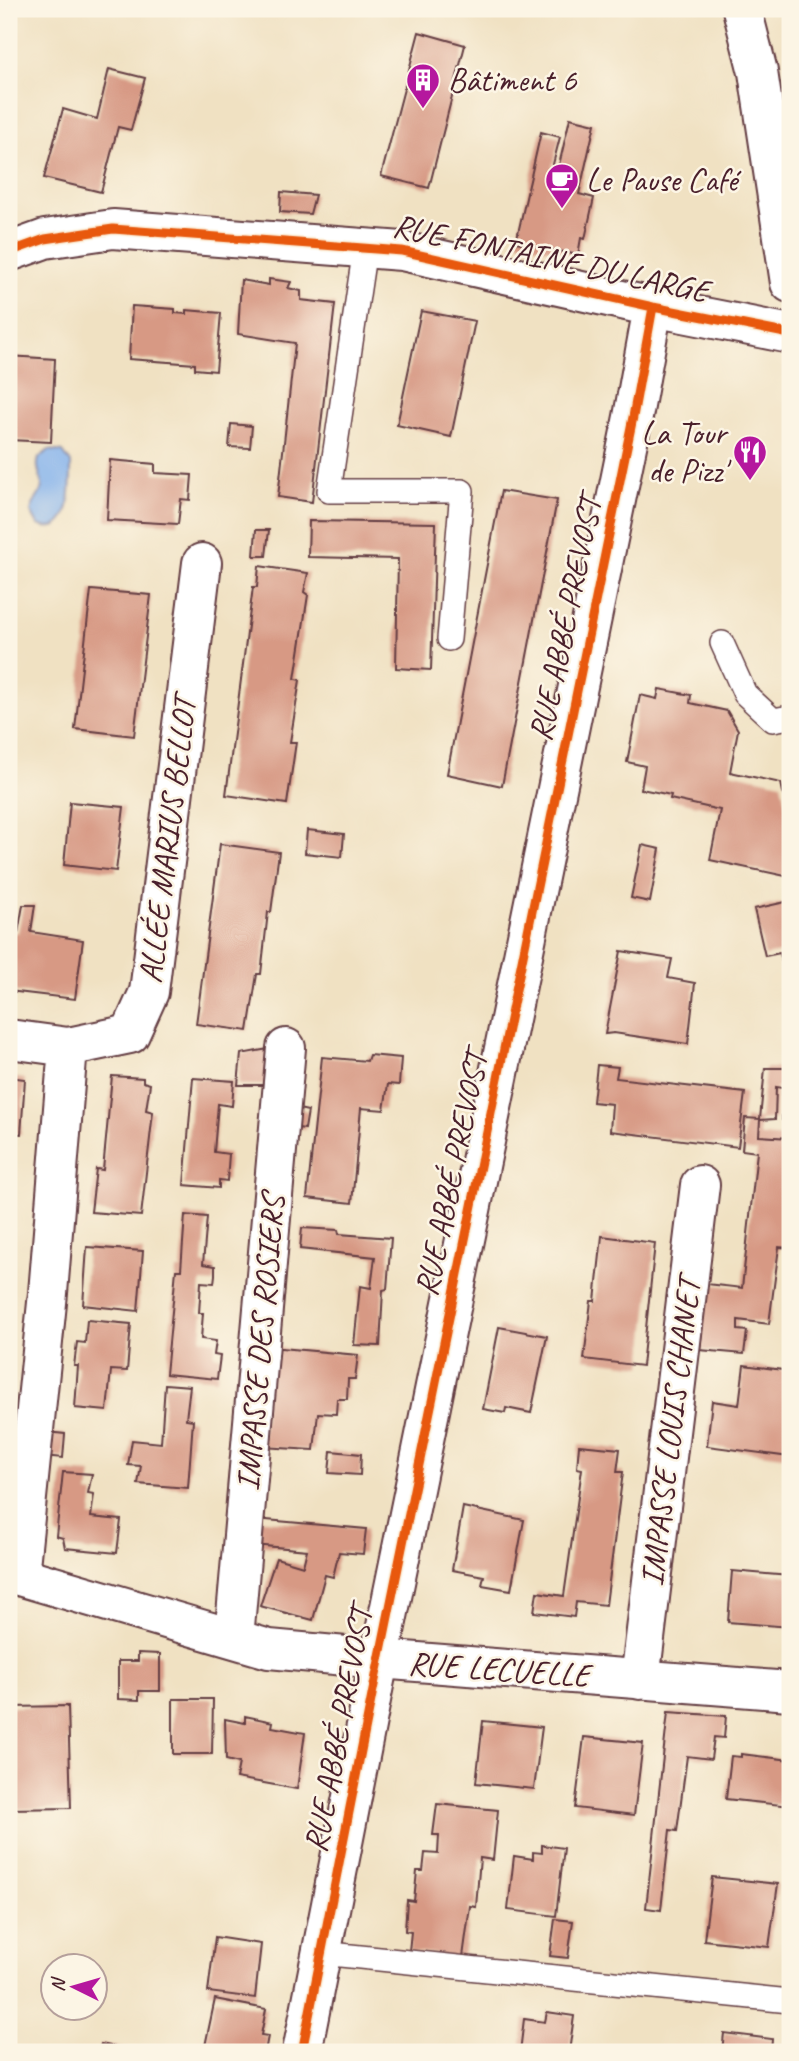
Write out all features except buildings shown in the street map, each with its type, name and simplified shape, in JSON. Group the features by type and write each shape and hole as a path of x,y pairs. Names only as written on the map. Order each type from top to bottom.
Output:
{"street":[{"path":"739,12 758,72 790,283"},
{"name":"RUE FONTAINE DU LARGE","path":"9,252 45,239 113,229 402,251 653,307 790,334"},
{"name":"RUE ABBÉ PREVOST","path":"302,2052 379,1659 634,417 653,307"},
{"name":"ALLÉE MARIUS BELLOT","path":"9,1039 68,1047 130,1034 149,992 202,563"},
{"path":"14,1574 48,1293 68,1047"},
{"name":"IMPASSE DES ROSIERS","path":"234,1638 286,1048"},
{"name":"IMPASSE LOUIS CHANET","path":"640,1680 701,1185"},
{"name":"RUE LECUELLE","path":"14,1574 269,1649 790,1690"}],"lane":[{"path":"365,248 329,491 461,491 449,639"},
{"path":"722,643 745,694 773,720 790,717"},
{"path":"321,1953 790,2001"}],"water":[{"path":"49,450 63,452 71,463 71,484 64,518 58,525 49,528 38,525 31,512 42,486 39,458"}],"cycle path":[{"path":"9,252 45,239 113,229 402,251 653,307 790,334"},
{"path":"302,2052 653,307"}],"place":[{"name":"Bâtiment 6","path":"423,110"},
{"name":"Le Pause Café","path":"562,210"},
{"name":"La Tour de Pizz'","path":"750,482"}]}
